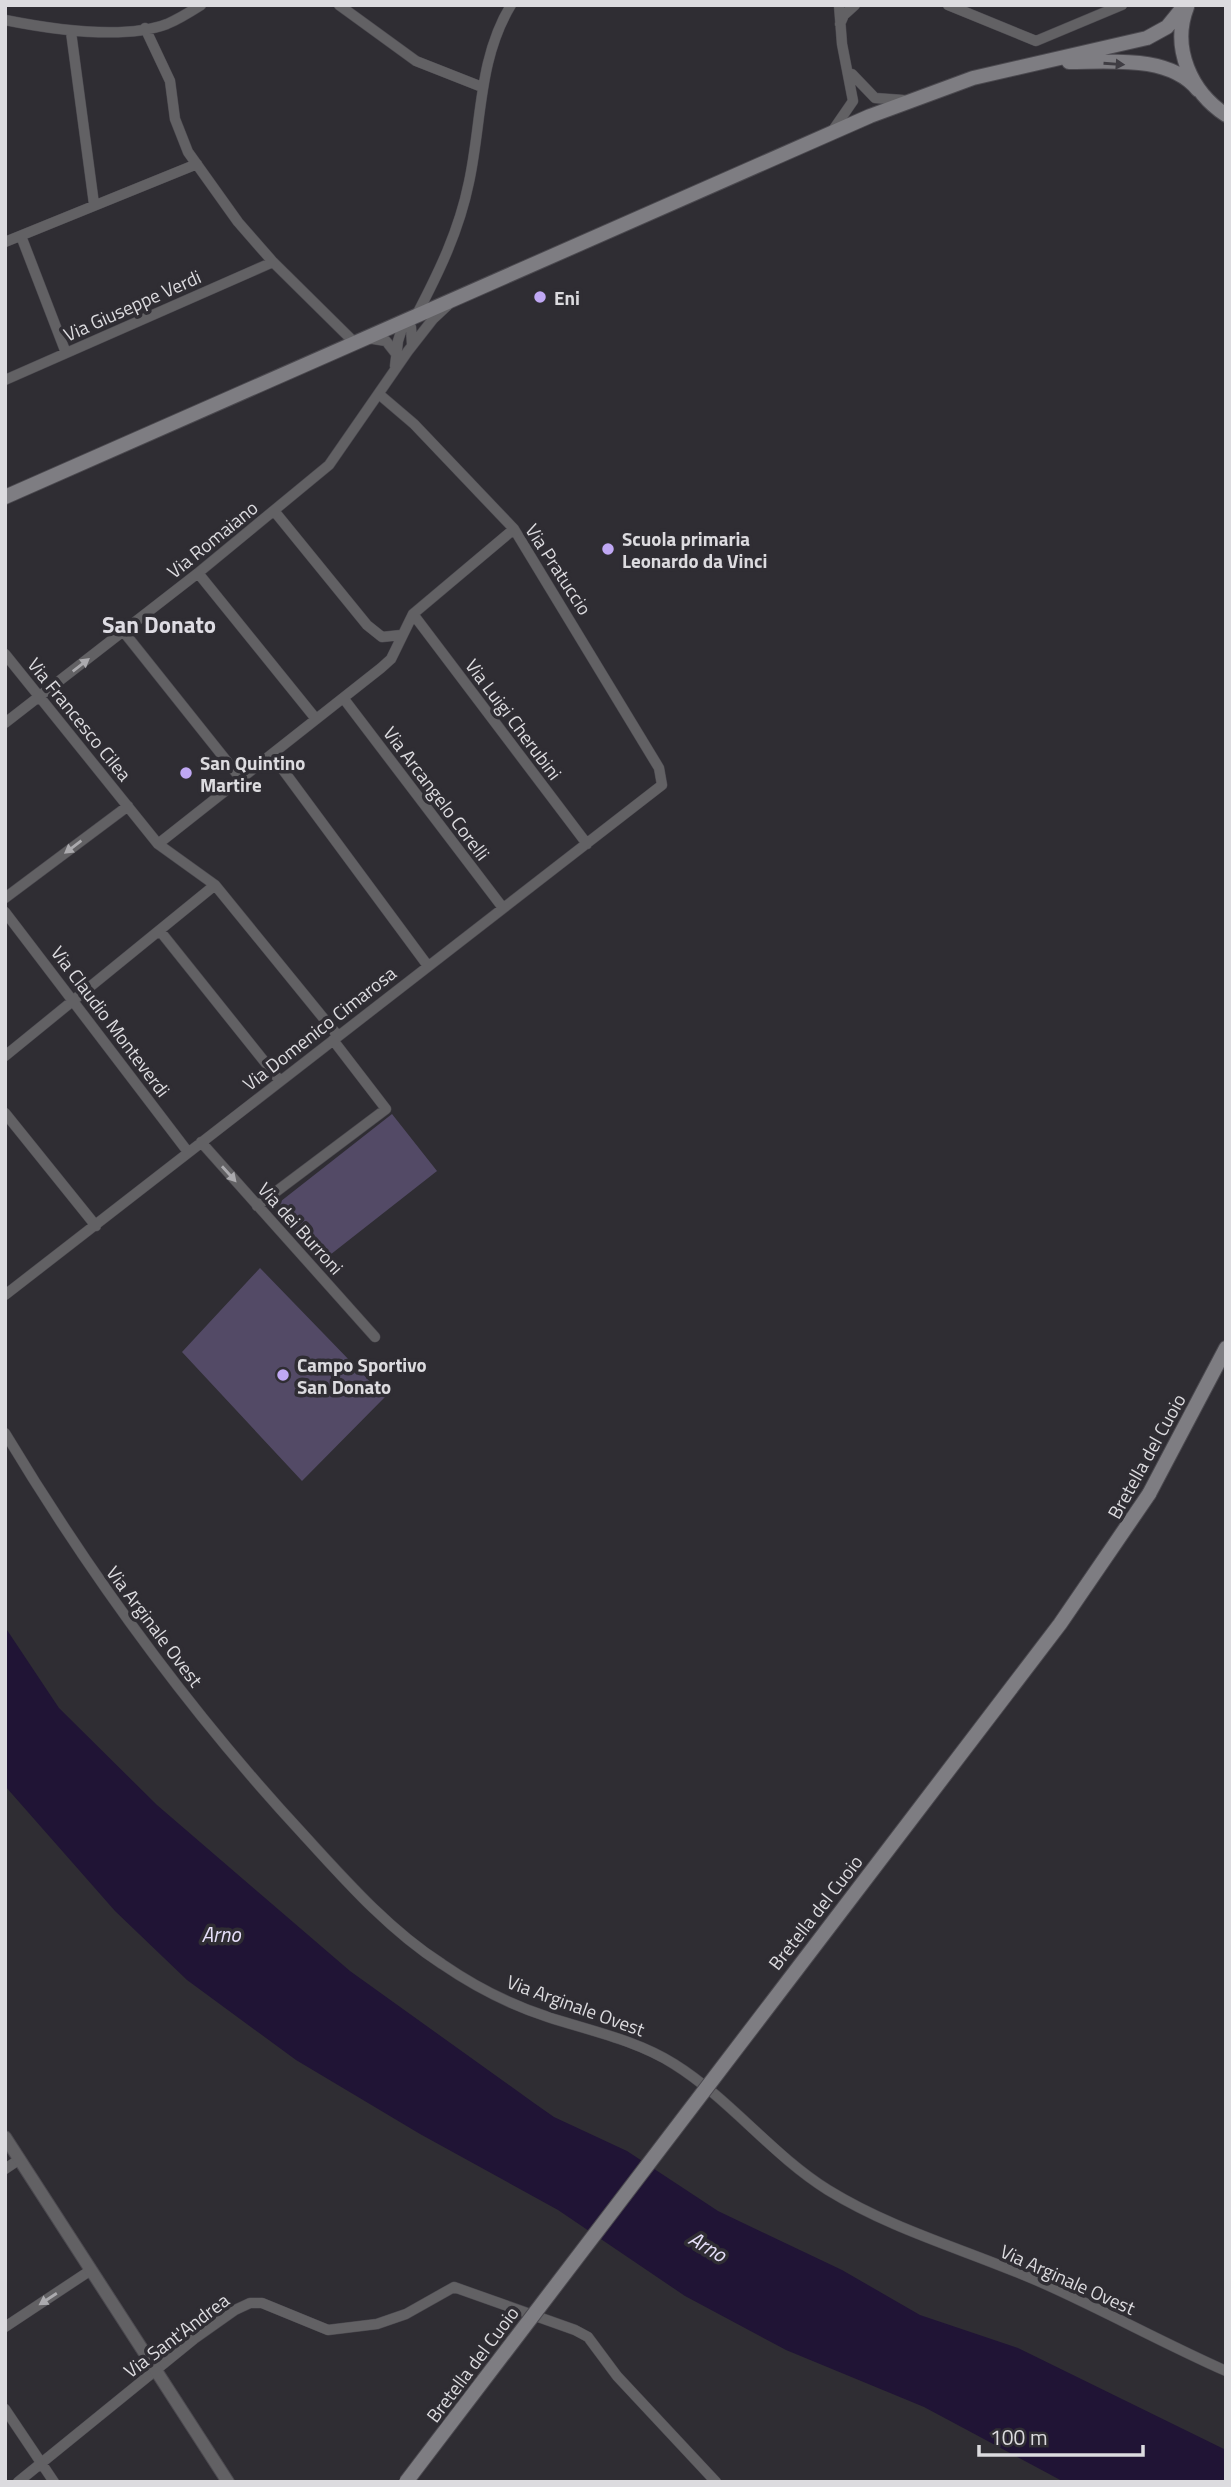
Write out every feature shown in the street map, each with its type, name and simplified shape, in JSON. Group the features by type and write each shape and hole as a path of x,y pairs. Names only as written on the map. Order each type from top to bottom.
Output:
{"main road":[{"path":"5,497 827,136 875,109 973,78 1147,38 1167,27 1187,5"},
{"path":"1187,5 1182,44 1185,60 1198,90"},
{"path":"1046,61 1159,66 1182,74 1226,115"},
{"name":"Bretella del Cuoio","path":"406,2482 1060,1624 1149,1494 1226,1348"}],"street":[{"path":"5,20 71,32 145,28 164,25 201,5"},
{"path":"339,5 416,61 482,87"},
{"path":"390,379 398,341 447,257 460,219 470,180 482,87 494,42 512,5"},
{"path":"839,5 853,101 859,109 875,109"},
{"path":"840,24 844,15 855,5"},
{"path":"948,5 1036,41 1122,5"},
{"path":"145,28 170,81 175,119 181,139 238,222 273,262 360,341 386,341 397,355"},
{"path":"71,32 94,204"},
{"path":"848,68 875,109"},
{"path":"827,136 840,123 853,101"},
{"path":"5,242 198,164"},
{"path":"21,236 66,353"},
{"name":"Via Giuseppe Verdi","path":"5,380 273,262"},
{"name":"Via Romaiano","path":"5,723 275,512 329,465 408,351 433,319 454,300"},
{"path":"408,351 413,334 410,320"},
{"name":"Via Pratuccio","path":"380,395 414,424 514,529 659,768 663,780 656,791"},
{"path":"275,512 376,634 382,637 401,635"},
{"path":"158,844 344,699 391,659 413,614 514,529"},
{"path":"198,573 316,719"},
{"name":"Via Luigi Cherubini","path":"413,614 587,844"},
{"path":"123,631 241,779"},
{"name":"Via Francesco Cilea","path":"5,654 158,844 215,885 336,1038 386,1109 257,1206"},
{"name":"Via Arcangelo Corelli","path":"344,699 503,908"},
{"path":"272,755 428,966"},
{"name":"Via Domenico Cimarosa","path":"5,1295 656,791"},
{"path":"5,898 128,806"},
{"path":"5,1056 215,885"},
{"name":"Via Claudio Monteverdi","path":"5,912 74,999 188,1152"},
{"path":"162,929 279,1081"},
{"path":"5,1113 96,1226"},
{"name":"Via dei Burroni","path":"201,1142 375,1337"},
{"name":"Via Arginale Ovest","path":"5,1433 83,1559 197,1711 271,1800 341,1877 406,1937 438,1962 475,1985 542,2015 635,2044 676,2065 805,2174 831,2192 912,2232 1045,2284 1226,2371"},
{"path":"5,2137 228,2482"},
{"path":"5,2169 20,2159"},
{"path":"5,2327 91,2270"},
{"name":"Via Sant'Andrea","path":"18,2482 194,2339 235,2310 250,2303 279,2307 328,2330 377,2324 407,2314 454,2287 588,2337 617,2376 716,2482"},
{"path":"5,2409 54,2482"}],"shaded area":[{"path":"392,1114 437,1171 321,1262 276,1205"},
{"name":"Campo Sportivo San Donato","path":"260,1268 385,1397 302,1481 182,1352"}],"water":[{"name":"Arno","path":"5,1627 59,1708 157,1805 350,1971 534,2103 554,2117 627,2151 718,2211 842,2270 920,2315 1018,2348 1226,2450 1226,2482 1064,2482 924,2407 786,2350 685,2296 558,2210 420,2134 296,2060 187,1980 115,1911 5,1786"}],"place":[{"name":"Eni","path":"540,297"},
{"name":"Scuola primaria Leonardo da Vinci","path":"608,549"},
{"name":"San Quintino Martire","path":"186,773"},
{"name":"Campo Sportivo San Donato","path":"283,1375"}],"district":[{"name":"San Donato","path":"159,624"}]}
